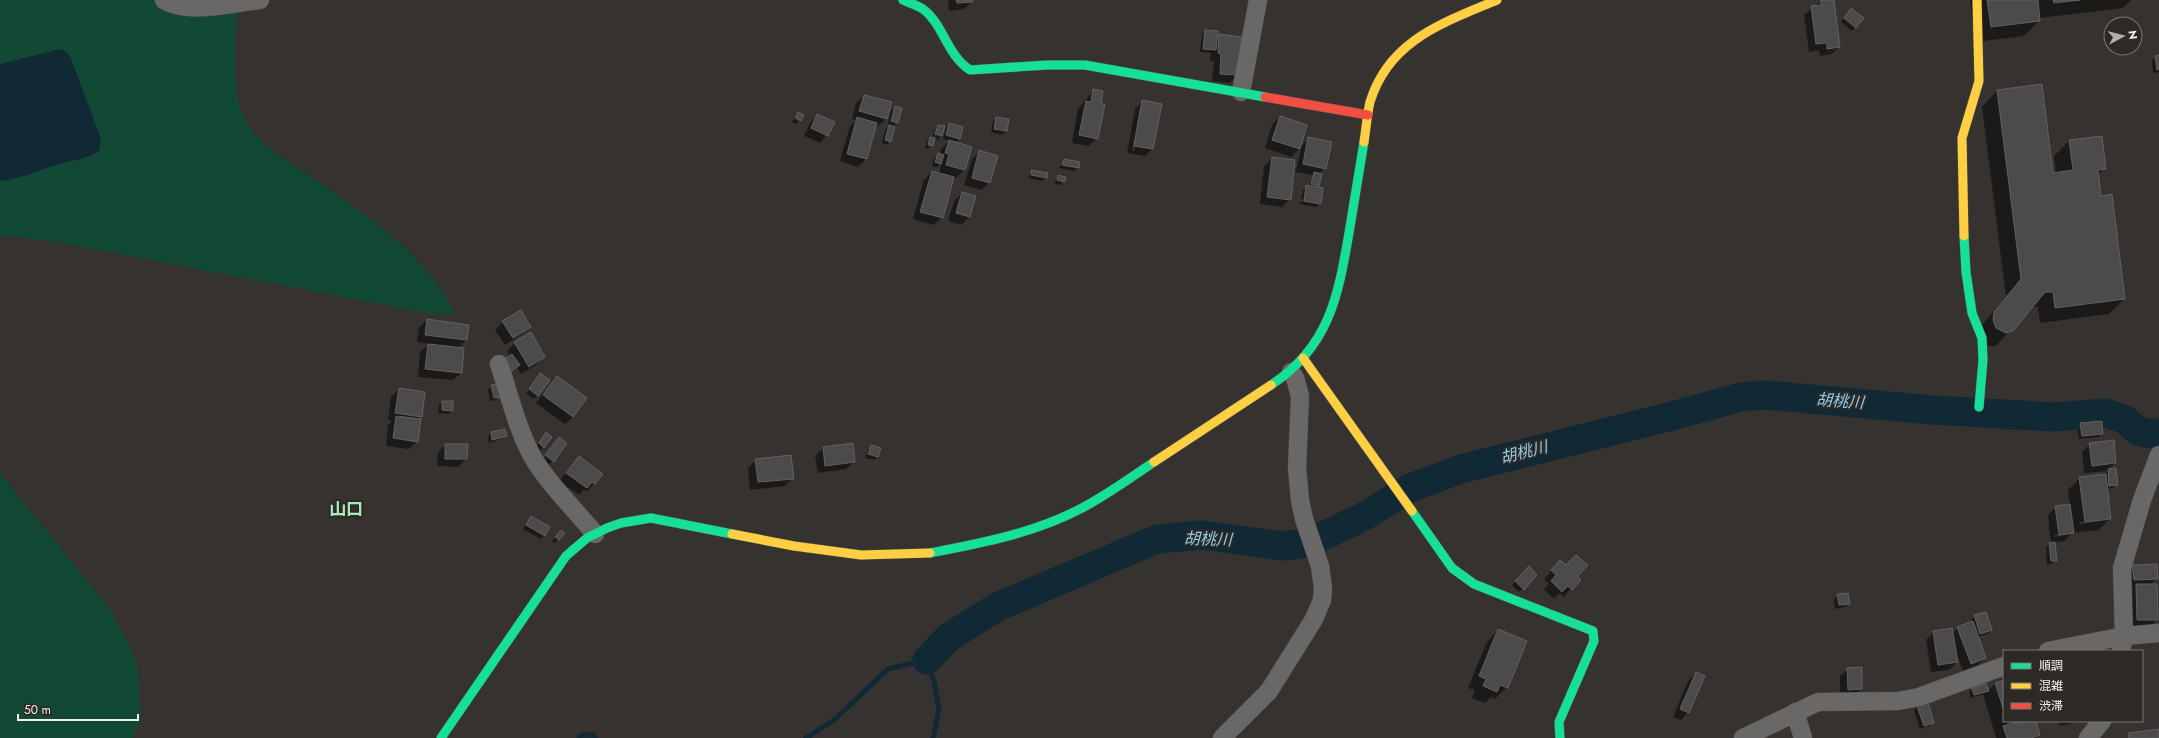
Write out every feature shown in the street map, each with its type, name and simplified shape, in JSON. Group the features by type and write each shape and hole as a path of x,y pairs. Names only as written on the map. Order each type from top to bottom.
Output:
{"street":[{"path":"164,0 173,6 182,7 260,0"},
{"path":"904,0 924,10 953,56 962,66 970,70 1047,65 1085,65 1368,115"},
{"path":"1241,92 1258,0"},
{"path":"440,738 566,556 580,543 595,534 621,523 651,518 794,546 861,555 930,553 975,545 1013,535 1080,509 1291,372 1323,331 1335,306 1340,286 1368,115 1375,86 1391,59 1429,29 1497,0"},
{"path":"1977,0 1979,81 1962,138 1962,200 1966,272 1972,313 1982,338 1982,366 1979,407"},
{"path":"1303,358 1452,568 1474,584 1593,632 1594,641 1559,722 1560,738"},
{"path":"499,364 524,439 532,456 556,490 595,534"},
{"path":"1222,738 1269,691 1314,619 1322,600 1323,588 1320,566 1306,527 1300,500 1297,468 1300,396 1295,378 1291,372"},
{"path":"2122,644 2122,568 2139,508 2159,455"},
{"path":"2059,650 2122,644 2159,633"},
{"path":"1743,738 1818,702 1898,702 1919,697 2003,666"},
{"path":"1795,712 1803,738"},
{"path":"2088,738 2101,722"}],"green space":[{"path":"0,0 240,0 236,30 235,78 241,108 246,122 252,131 269,148 360,211 396,240 429,274 456,314 432,314 68,244 13,236 0,238"},
{"path":"0,473 109,608 137,661 141,718 133,738 0,738"}],"water":[{"path":"60,49 65,51 70,56 101,139 99,151 85,158 0,181 0,64"}],"building":[{"path":"956,0 973,0 973,2 957,3"},
{"path":"1821,0 1834,0 1840,47 1827,49 1827,43 1816,44 1811,6 1821,5"},
{"path":"1987,0 2038,0 2040,21 1991,27"},
{"path":"2053,0 2080,0 2054,3"},
{"path":"1851,8 1864,18 1856,28 1844,18"},
{"path":"1205,30 1218,31 1216,50 1203,49"},
{"path":"1219,34 1242,37 1238,75 1220,74 1221,54 1218,53"},
{"path":"2159,55 2159,69 2157,70 2155,56"},
{"path":"2042,84 2053,173 2073,170 2069,140 2102,136 2106,169 2098,170 2101,196 2112,194 2125,299 2055,308 2053,292 2045,292 2013,331 2006,333 1996,328 1993,320 1994,312 2021,279 1997,90"},
{"path":"1093,89 1103,91 1101,104 1105,104 1098,139 1079,135 1086,101 1091,102"},
{"path":"864,95 892,102 887,119 859,111"},
{"path":"1142,100 1162,104 1153,149 1134,146"},
{"path":"895,106 902,108 898,123 891,121"},
{"path":"798,112 804,115 801,121 795,118"},
{"path":"817,114 835,122 828,136 811,128"},
{"path":"1280,116 1307,125 1300,149 1272,140"},
{"path":"857,117 877,123 867,159 847,154"},
{"path":"996,117 1009,119 1007,131 994,129"},
{"path":"949,123 963,127 960,139 946,135"},
{"path":"889,125 895,127 891,142 885,140"},
{"path":"938,125 945,126 942,136 935,134"},
{"path":"930,137 935,138 933,146 928,145"},
{"path":"1308,137 1332,142 1326,169 1303,164"},
{"path":"949,140 972,147 965,170 946,165 949,154 945,153"},
{"path":"979,150 998,156 990,183 972,178"},
{"path":"938,153 944,155 941,164 935,162"},
{"path":"1272,157 1295,160 1291,200 1267,197"},
{"path":"1064,159 1080,162 1079,168 1062,165"},
{"path":"1031,170 1048,173 1047,178 1031,175"},
{"path":"932,171 954,177 943,218 920,212"},
{"path":"1314,172 1322,174 1319,186 1311,184"},
{"path":"1058,175 1066,177 1065,182 1057,180"},
{"path":"1306,185 1323,188 1321,204 1304,201"},
{"path":"962,192 976,196 970,217 956,213"},
{"path":"521,310 531,327 513,338 502,321"},
{"path":"427,319 469,325 467,340 425,335"},
{"path":"531,332 545,357 529,367 514,342"},
{"path":"428,344 464,348 462,373 425,369"},
{"path":"512,354 520,365 509,373 501,361"},
{"path":"540,373 550,380 538,396 529,389"},
{"path":"557,376 587,398 573,417 543,395"},
{"path":"498,384 501,397 494,398 491,385"},
{"path":"399,388 425,392 422,417 395,413"},
{"path":"442,401 453,401 453,411 442,410"},
{"path":"396,416 421,419 418,442 393,438"},
{"path":"2102,421 2103,434 2082,436 2080,423"},
{"path":"505,429 507,436 492,440 491,432"},
{"path":"546,432 552,437 544,448 539,443"},
{"path":"559,437 567,443 554,462 545,455"},
{"path":"2114,440 2116,463 2092,466 2089,443"},
{"path":"853,443 855,462 825,466 823,447"},
{"path":"445,444 468,444 467,459 445,459"},
{"path":"871,445 881,448 878,457 868,454"},
{"path":"791,455 794,479 758,482 755,459"},
{"path":"579,456 603,474 595,484 592,482 587,488 566,473"},
{"path":"2116,468 2118,485 2109,486 2108,469"},
{"path":"2106,474 2111,519 2085,522 2079,477"},
{"path":"2070,504 2074,533 2059,535 2055,506"},
{"path":"531,516 550,527 545,536 526,525"},
{"path":"561,530 565,533 559,540 555,537"},
{"path":"2055,542 2057,561 2051,561 2049,543"},
{"path":"1576,555 1588,565 1578,576 1581,580 1572,590 1568,586 1562,592 1551,581 1556,575 1551,570 1560,560 1566,565"},
{"path":"2157,564 2158,579 2134,580 2132,565"},
{"path":"1529,566 1537,575 1524,590 1515,581"},
{"path":"2136,584 2157,584 2158,620 2137,620"},
{"path":"1848,593 1850,604 1839,605 1837,594"},
{"path":"1986,612 1992,630 1980,634 1974,615"},
{"path":"1973,621 1986,658 1971,664 1957,627"},
{"path":"1952,628 1958,662 1938,665 1933,631"},
{"path":"1498,629 1527,641 1508,688 1500,685 1497,692 1483,686 1486,679 1479,676"},
{"path":"1862,667 1862,689 1848,690 1847,668"},
{"path":"1696,672 1705,676 1689,713 1680,709"},
{"path":"2003,680 2003,708 1995,683"},
{"path":"1986,683 1989,691 1974,695 1972,688"},
{"path":"1928,702 1934,723 1924,726 1917,706"},
{"path":"2016,722 2036,722 2040,735 2031,738 2007,738 2003,726"},
{"path":"2159,729 2159,738 2129,738 2128,733"}],"waterway":[{"name":"胡桃川","path":"927,660 949,637 997,607 1157,539 1202,535 1282,546 1308,543 1363,517 1410,488 1461,469 1741,397 1765,395 1933,410 2053,417 2106,413 2124,419 2138,431 2151,434 2159,433"},
{"path":"806,738 834,720 888,669 927,660 934,682 939,710 933,738"},
{"path":"579,738 582,735 593,735 595,738"}],"traffic: fast":[{"path":"903,0 923,9 930,16 936,23 955,56 970,70 1047,65 1085,65 1265,97"},
{"path":"1271,385 1291,370 1306,354 1328,319 1335,299 1345,256 1364,142"},
{"path":"1964,236 1966,272 1972,313 1982,338 1983,360 1979,407"},
{"path":"930,553 989,541 1027,531 1064,517 1091,503 1154,462"},
{"path":"1412,511 1452,568 1474,584 1593,631 1594,641 1559,722 1560,738"},
{"path":"441,738 566,556 587,538 621,523 651,518 732,534"}],"traffic: slow":[{"path":"1364,142 1370,102 1379,81 1390,63 1420,36 1457,17 1497,0"},
{"path":"1964,236 1962,138 1979,81 1977,0"},
{"path":"1303,358 1412,511"},
{"path":"1154,462 1271,385"},
{"path":"732,534 794,546 861,555 930,553"}],"traffic: jam":[{"path":"1265,97 1368,115"}],"district":[{"name":"山口","path":"346,509"}]}
